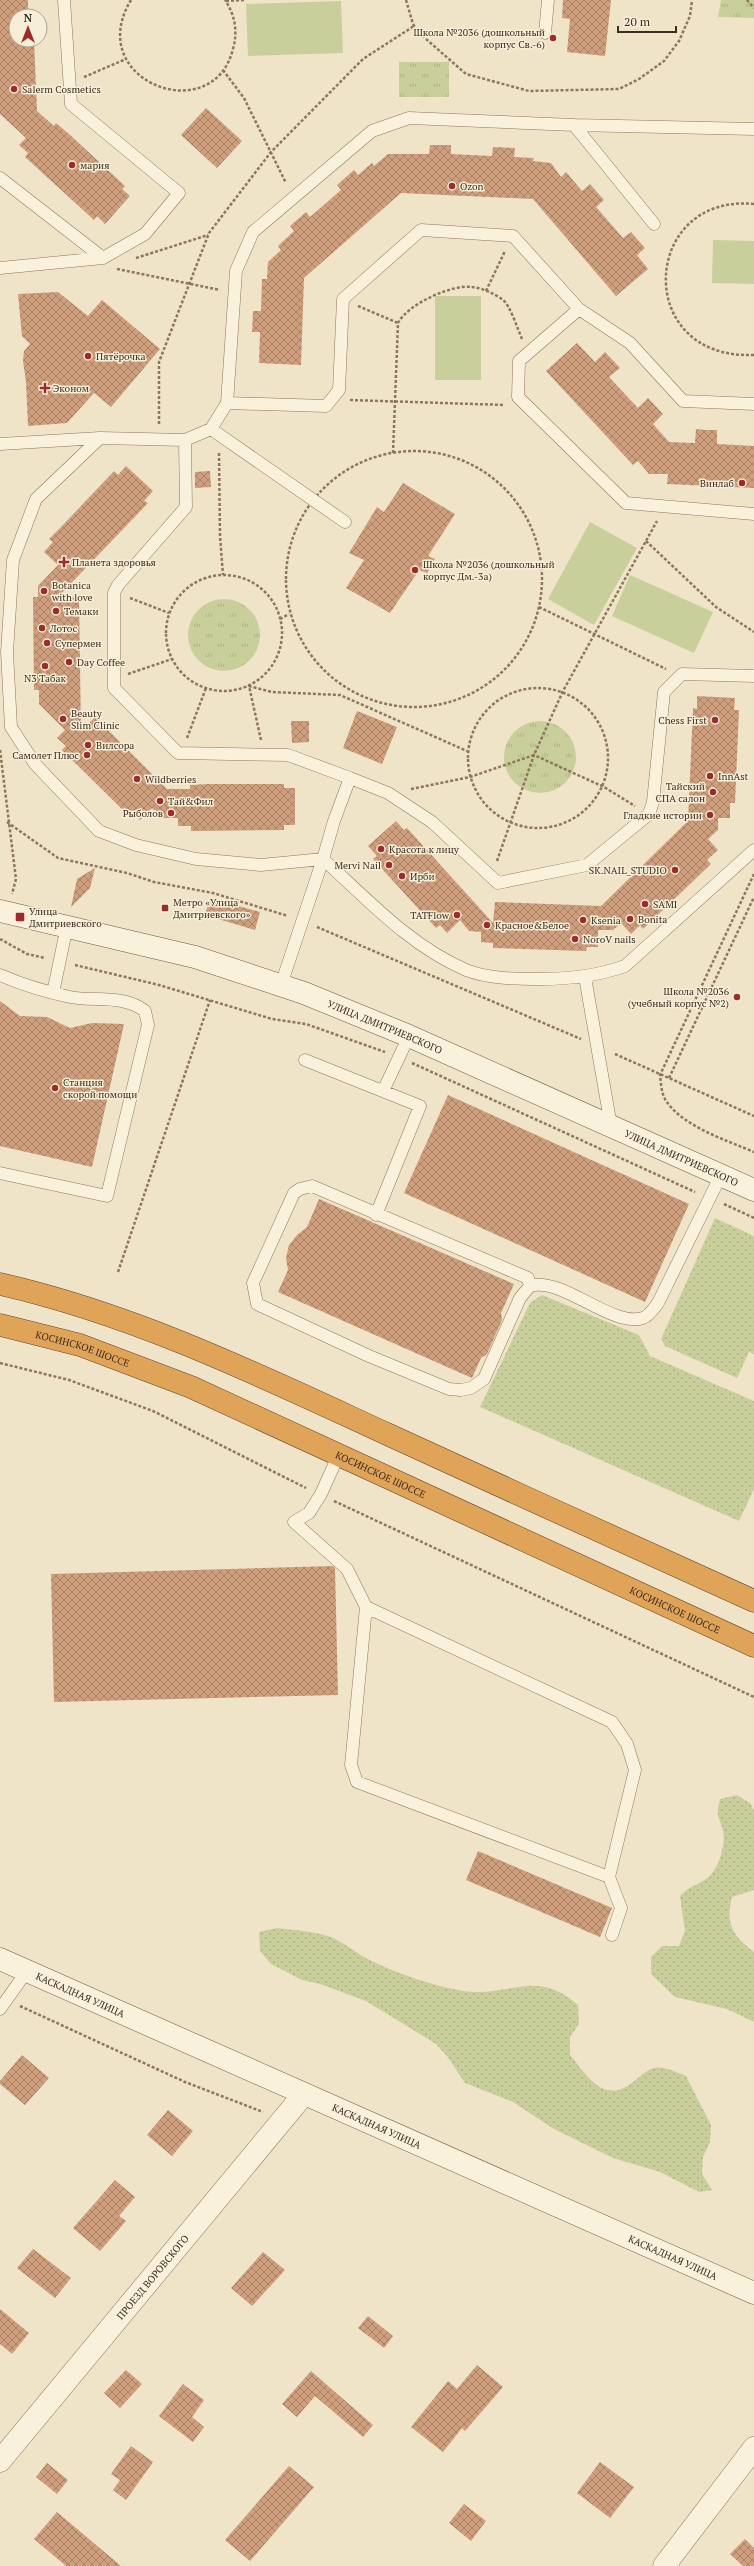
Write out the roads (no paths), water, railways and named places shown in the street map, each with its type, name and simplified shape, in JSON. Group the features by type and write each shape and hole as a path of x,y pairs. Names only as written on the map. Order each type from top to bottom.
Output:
{"highway":[{"path":"0,1284 43,1294 133,1323 236,1365 754,1601"},
{"name":"КОСИНСКОЕ ШОССЕ","path":"0,1325 80,1345 124,1360 191,1387 754,1646"}],"street":[{"name":"УЛИЦА ДМИТРИЕВСКОГО","path":"4,912 195,957 281,985 409,1036 754,1190"},
{"name":"КАСКАДНАЯ УЛИЦА","path":"0,1959 754,2293"},
{"name":"ПРОЕЗД ВОРОВСКОГО","path":"0,2461 304,2094"},
{"path":"664,2566 754,2448"}],"lane":[{"path":"0,268 103,258 145,234 179,193 71,104 64,0"},
{"path":"545,33 548,0"},
{"path":"215,432 228,403 236,271 253,232 293,196 372,131 409,118 574,125 754,129"},
{"path":"574,125 654,224"},
{"path":"0,178 103,258"},
{"path":"228,403 326,406 339,390 343,299 421,230 513,236 579,309 630,343 683,401 754,404"},
{"path":"579,309 519,361 518,396 626,503 754,514"},
{"path":"0,444 100,438 185,440 215,432 345,522"},
{"path":"100,438 36,499 13,560 6,652 11,727 35,764 98,831 136,845 196,859 261,865 323,858 408,935 429,950 467,970 490,976 521,979 585,977 625,966 754,850"},
{"path":"185,440 186,507 118,585 114,592 114,688 178,753 288,755 388,793 432,822 498,883 587,865 649,814 654,802 664,692 679,676 682,674 754,676"},
{"path":"281,985 334,821 350,778"},
{"path":"53,993 67,926"},
{"path":"0,975 53,993 73,998 128,1002 138,1006 148,1018 147,1036 107,1196 0,1173"},
{"path":"585,977 611,1126"},
{"path":"384,1090 409,1036"},
{"path":"305,1060 384,1090 420,1106 376,1214"},
{"path":"530,1286 528,1278 312,1186 300,1189 294,1193 252,1283 257,1304 369,1356 449,1388 460,1390 471,1388 484,1379 520,1298 530,1286 546,1285 617,1315 642,1318 658,1303 721,1175"},
{"path":"339,1454 321,1494 309,1513 294,1522 346,1569 366,1607 351,1765 357,1782 609,1877"},
{"path":"366,1607 612,1722 627,1744 635,1770 609,1877 622,1908 612,1935"},
{"path":"0,2009 27,1971"}],"place":[{"name":"Школа №2036 (дошкольный корпус Св.-6)","path":"553,38"},
{"name":"Salerm Cosmetics","path":"14,89"},
{"name":"мария","path":"72,165"},
{"name":"Ozon","path":"452,186"},
{"name":"Пятёрочка","path":"88,356"},
{"name":"Эконом","path":"45,388"},
{"name":"Винлаб","path":"742,483"},
{"name":"Планета здоровья","path":"64,562"},
{"name":"Школа №2036 (дошкольный корпус Дм.-3а)","path":"415,570"},
{"name":"Botanica with love","path":"44,591"},
{"name":"Темаки","path":"56,611"},
{"name":"Лотос","path":"42,628"},
{"name":"Супермен","path":"47,643"},
{"name":"Day Coffee","path":"69,662"},
{"name":"N3 Табак","path":"45,666"},
{"name":"Beauty Slim Clinic","path":"63,719"},
{"name":"Chess First","path":"715,720"},
{"name":"Вилсора","path":"88,745"},
{"name":"Самолет Плюс","path":"87,755"},
{"name":"InnAst","path":"710,776"},
{"name":"Wildberries","path":"137,779"},
{"name":"Тайский СПА салон","path":"713,792"},
{"name":"Тай&Фил","path":"160,801"},
{"name":"Рыболов","path":"171,813"},
{"name":"Гладкие истории","path":"710,815"},
{"name":"Красота к лицу","path":"381,849"},
{"name":"Mervi Nail","path":"389,865"},
{"name":"SK.NAIL_STUDIO","path":"675,870"},
{"name":"Ирби","path":"402,876"},
{"name":"SAMI","path":"645,904"},
{"name":"Метро «Улица Дмитриевского»","path":"165,908"},
{"name":"TATFlow","path":"457,915"},
{"name":"Улица Дмитриевского","path":"20,917"},
{"name":"Bonita","path":"630,919"},
{"name":"Ksenia","path":"583,920"},
{"name":"Красное&Белое","path":"487,925"},
{"name":"NoroV nails","path":"575,939"},
{"name":"Школа №2036 (учебный корпус №2)","path":"737,997"},
{"name":"Станция скорой помощи","path":"55,1088"}]}
